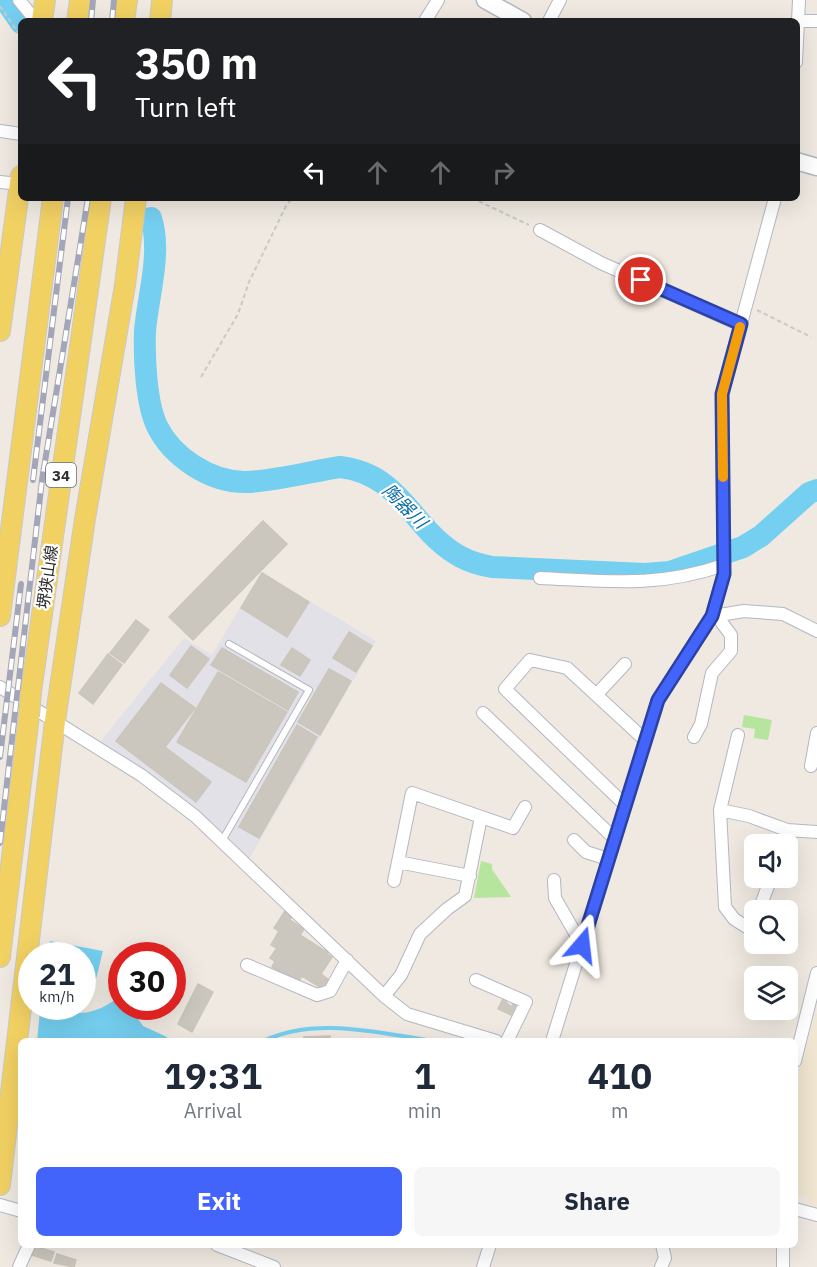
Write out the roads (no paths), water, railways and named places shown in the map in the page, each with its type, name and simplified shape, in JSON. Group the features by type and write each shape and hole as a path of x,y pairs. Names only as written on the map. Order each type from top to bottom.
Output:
{"main road":[{"path":"42,18 45,0"},
{"path":"77,18 80,0"},
{"path":"124,18 126,0"},
{"path":"160,18 162,0"},
{"path":"0,332 3,282 18,192"},
{"name":"34","path":"0,616 53,201"},
{"name":"堺狭山線","path":"0,957 31,692 101,201"},
{"path":"0,1185 55,722 84,519 125,285 136,201"}],"street":[{"path":"19,0 34,18"},
{"path":"427,18 438,0"},
{"path":"485,0 518,18"},
{"path":"551,18 560,0"},
{"path":"799,0 800,18"},
{"path":"800,21 817,21"},
{"path":"0,131 18,134"},
{"path":"800,163 817,167"},
{"path":"0,182 18,180"},
{"path":"553,1038 658,700 717,616 724,574 722,394 774,201"},
{"path":"540,230 601,263 741,324"},
{"path":"540,578 638,583 700,573 724,564"},
{"path":"717,616 744,611 783,614 817,631"},
{"path":"694,737 701,724 712,673 731,651 731,635 717,616"},
{"path":"624,804 505,689 530,660 567,668 645,740"},
{"path":"597,694 625,664"},
{"path":"0,687 141,775 195,816 384,996 407,1014 486,1038"},
{"path":"483,713 614,838"},
{"path":"811,766 817,733"},
{"path":"738,734 720,810 725,907 734,919 744,925"},
{"path":"394,881 412,793 513,828 525,807"},
{"path":"720,810 749,816 787,830 817,832"},
{"path":"384,996 401,975 420,934 465,896 481,817"},
{"path":"786,834 787,830"},
{"path":"574,840 586,852 608,859"},
{"path":"398,862 470,876"},
{"path":"554,880 555,898 582,945"},
{"path":"247,964 317,995 330,991 346,960"},
{"path":"798,1049 817,974"},
{"path":"476,980 526,1002 508,1038"},
{"path":"0,1205 18,1210"},
{"path":"798,1210 817,1215"},
{"path":"19,1267 28,1248"},
{"path":"225,1248 274,1267"},
{"path":"483,1267 489,1248"},
{"path":"661,1267 665,1258 663,1248"},
{"path":"783,1248 783,1267"}],"lane":[{"path":"222,841 309,690 229,644"}],"water":[{"path":"96,950 103,951 96,977"},
{"path":"108,1004 108,1020 139,1020 143,1026 167,1038 37,1038 39,1020 96,1020 96,1010"}],"waterway":[{"name":"陶器川","path":"5,0 18,19"},
{"name":"陶器川","path":"151,218 155,260 145,331 146,380 150,405 157,426 172,448 194,466 219,478 255,482 340,467 361,472 379,480 444,546 472,562 492,567 645,574 670,572 743,547 761,536 809,493 817,490"},
{"path":"270,1038 304,1029 326,1028 369,1031 414,1038"}],"railway":[{"path":"91,18 93,0"},
{"path":"112,18 114,0"},
{"path":"33,480 68,201"},
{"path":"0,843 42,480 88,201"},
{"path":"0,757 21,584"}]}
